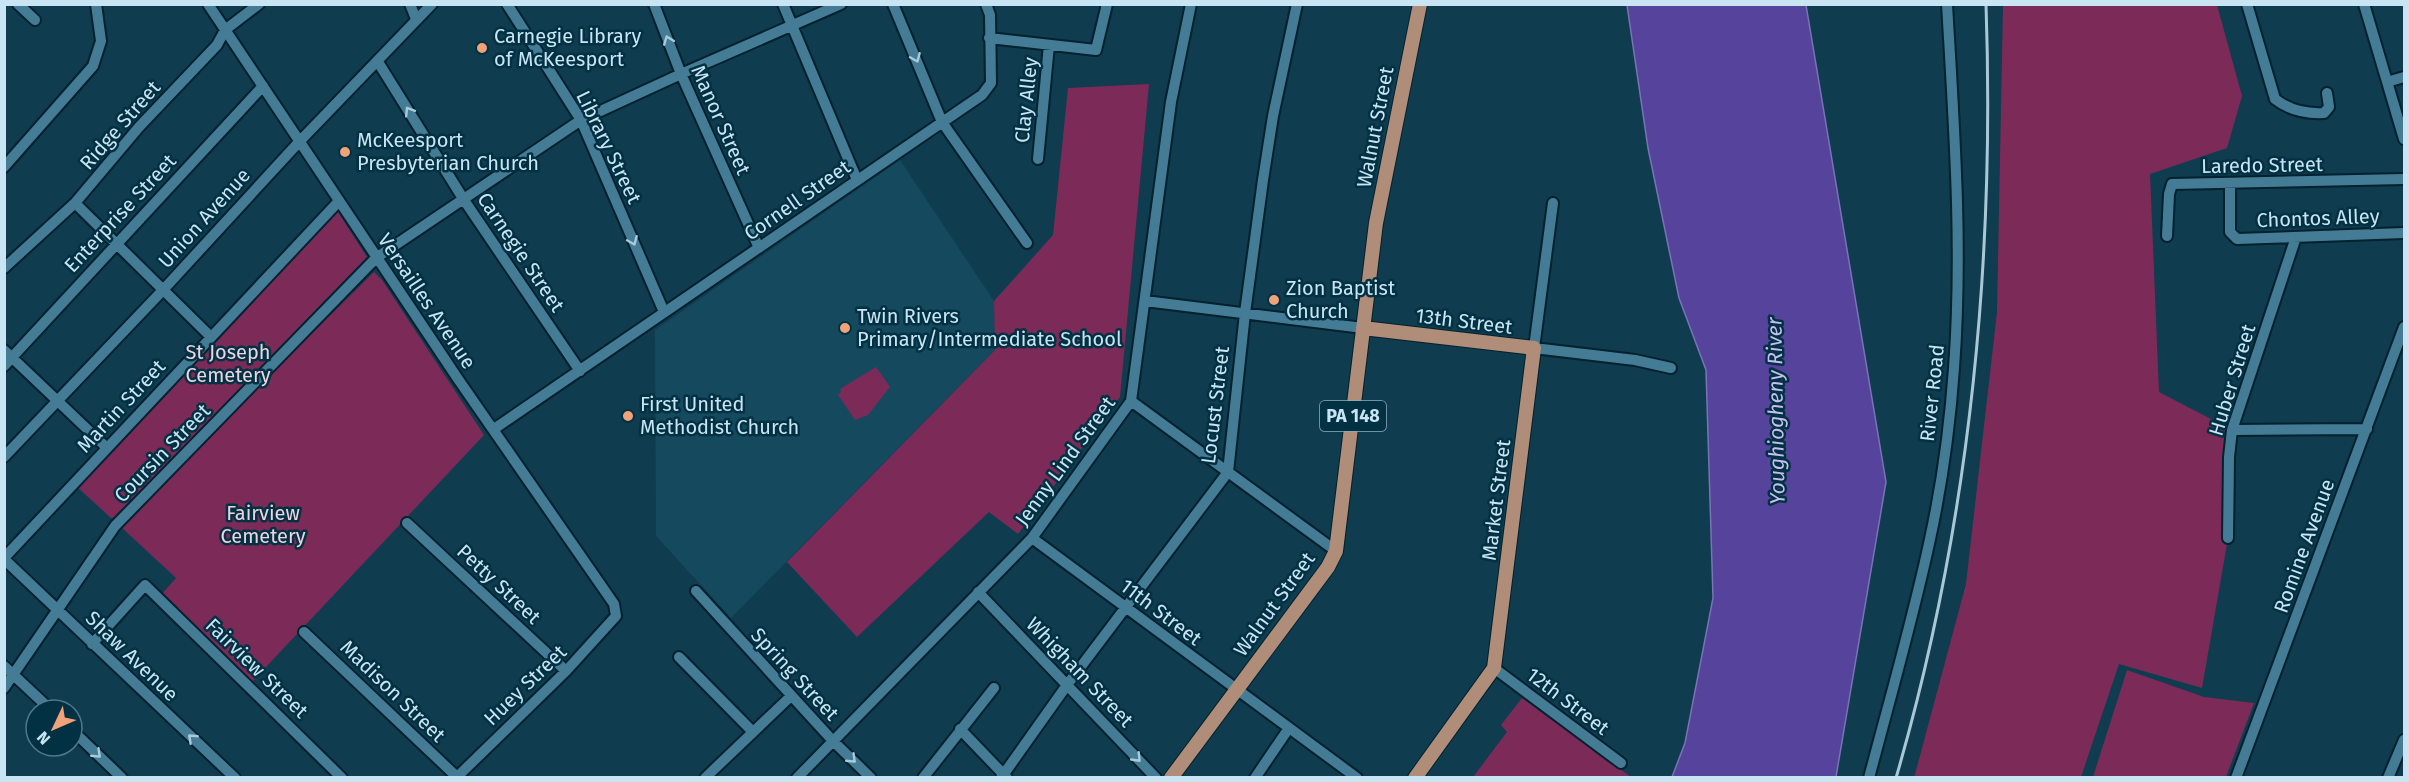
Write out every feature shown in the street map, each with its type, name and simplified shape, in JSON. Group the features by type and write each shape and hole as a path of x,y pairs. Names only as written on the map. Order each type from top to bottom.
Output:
{"main road":[{"name":"Walnut Street","path":"1170,777 1328,567 1336,551 1382,191 1420,4"},
{"name":"13th Street","path":"1363,328 1534,348"},
{"name":"Market Street","path":"1415,777 1494,668 1534,348"}],"street":[{"path":"18,4 35,20"},
{"path":"4,167 93,66 101,41 96,4"},
{"name":"Versailles Avenue","path":"208,4 376,258 614,604 616,616"},
{"name":"Ridge Street","path":"4,268 75,203 139,127 217,45 225,30 259,4"},
{"path":"410,4 416,19"},
{"name":"Union Avenue","path":"4,457 163,290 299,142 432,4"},
{"name":"Library Street","path":"507,4 581,120 664,312"},
{"name":"Manor Street","path":"654,4 681,74 759,248"},
{"path":"783,4 857,180"},
{"name":"Coursin Street","path":"4,688 115,526 376,258 581,120 841,4"},
{"path":"893,4 942,122 1027,243"},
{"path":"986,4 990,15 989,38 1096,50 1107,4"},
{"name":"Jenny Lind Street","path":"797,777 1032,538 1131,401 1171,102 1191,4"},
{"name":"Locust Street","path":"1004,776 1067,686 1228,472 1245,313 1271,126 1297,4"},
{"name":"River Road","path":"1869,777 1930,538 1946,437 1953,374 1958,283 1957,161 1947,4"},
{"path":"2247,4 2275,99 2284,106 2297,110 2324,113 2329,107 2327,93"},
{"path":"2364,4 2404,139"},
{"name":"Cornell Street","path":"494,429 982,95 991,83 989,38"},
{"name":"Clay Alley","path":"1038,159 1049,45"},
{"name":"Carnegie Street","path":"378,62 464,200 580,370"},
{"path":"2387,82 2404,77"},
{"name":"Enterprise Street","path":"4,366 9,353 263,86"},
{"name":"Laredo Street","path":"2167,236 2169,194 2172,184 2404,179"},
{"name":"Chontos Alley","path":"2230,183 2230,232 2237,239 2404,233"},
{"name":"Martin Street","path":"4,558 339,201"},
{"path":"75,203 211,338"},
{"name":"Market Street","path":"1534,348 1553,203"},
{"name":"Huber Street","path":"2228,538 2229,457 2232,430 2296,237"},
{"name":"13th Street","path":"1145,301 1363,328"},
{"name":"Romine Avenue","path":"2236,777 2404,327"},
{"name":"13th Street","path":"1534,348 1635,360 1671,368"},
{"path":"9,353 106,447"},
{"path":"1131,401 1336,551"},
{"path":"2232,430 2367,429"},
{"name":"Petty Street","path":"407,522 566,671"},
{"name":"11th Street","path":"1032,538 1357,777"},
{"name":"Shaw Avenue","path":"4,558 92,644 235,777"},
{"name":"Fairview Street","path":"92,644 145,585 342,777"},
{"name":"Spring Street","path":"696,591 790,696 871,777"},
{"name":"Whigham Street","path":"978,592 1156,777"},
{"name":"Huey Street","path":"456,777 566,671 616,616"},
{"name":"Madison Street","path":"304,632 456,777"},
{"path":"679,657 752,731"},
{"path":"4,666 38,698"},
{"name":"12th Street","path":"1494,668 1621,763"},
{"path":"923,777 994,688"},
{"path":"705,777 790,696"},
{"path":"1256,777 1289,728"},
{"path":"960,729 1004,776"},
{"path":"2388,777 2404,740"},
{"path":"84,741 122,777"}],"shaded area":[{"path":"900,160 994,301 995,350 731,618 656,536 655,330"}],"green space":[{"path":"2003,5 2217,5 2242,96 2227,148 2150,174 2159,392 2232,430 2228,538 2202,688 2119,664 2081,777 1914,778 1966,584 1997,312"},
{"path":"1149,84 1120,397 1018,534 989,512 857,637 787,562 995,350 994,301 1053,235 1068,88"},
{"name":"St Joseph Cemetery","path":"338,212 367,257 116,517 111,518 76,486"},
{"name":"Fairview Cemetery","path":"374,272 382,280 484,435 252,682 161,595 176,578 121,527 244,400"},
{"path":"876,367 890,387 868,415 855,420 838,395 841,392 840,389"},
{"path":"2127,670 2204,697 2254,703 2226,777 2093,777"},
{"path":"1522,698 1631,777 1473,777 1507,732 1501,725"}],"water":[{"name":"Youghiogheny River","path":"1627,5 1806,5 1886,482 1836,777 1672,777 1685,743 1713,598 1706,370 1679,298 1648,148"}],"railway":[{"path":"1896,778 1921,683 1942,588 1959,492 1972,395 1981,297 1986,200 1988,102 1986,4"}],"place":[{"name":"Carnegie Library of McKeesport","path":"482,48"},
{"name":"McKeesport Presbyterian Church","path":"345,152"},
{"name":"Zion Baptist Church","path":"1274,300"},
{"name":"Twin Rivers Primary/Intermediate School","path":"845,328"},
{"name":"First United Methodist Church","path":"628,416"}]}
